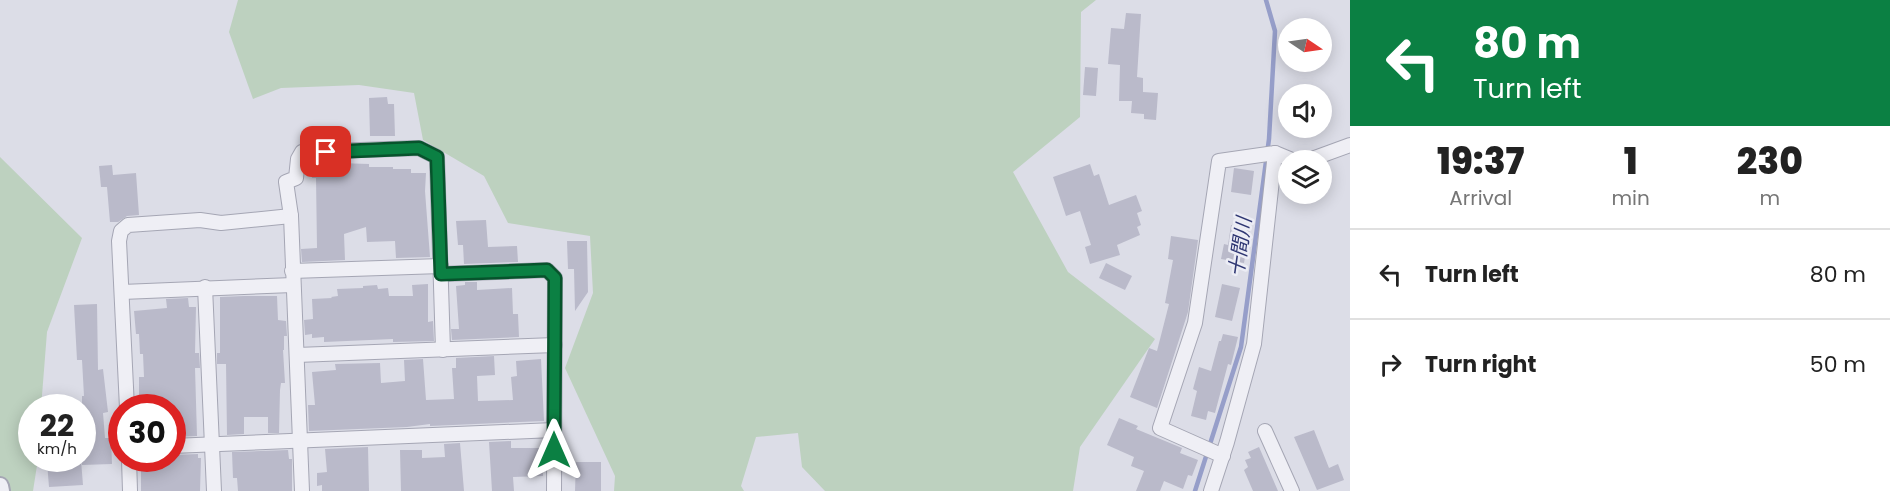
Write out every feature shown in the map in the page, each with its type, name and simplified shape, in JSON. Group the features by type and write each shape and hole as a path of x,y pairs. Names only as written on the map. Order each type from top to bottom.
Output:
{"street":[{"path":"1332,152 1350,145"},
{"path":"302,491 291,216 286,182 296,178 297,159 302,153 419,148 437,157 443,350"},
{"path":"1211,491 1254,344 1275,153"},
{"path":"1223,456 1160,428 1195,323 1219,161 1278,154"},
{"path":"126,394 119,241 121,231 128,225 200,220 221,223 291,216"},
{"path":"122,292 205,287 292,278 441,270 547,270 555,278 554,491"},
{"path":"205,287 214,491"},
{"path":"297,354 555,345"},
{"path":"186,446 554,430"},
{"path":"1265,431 1292,491"},
{"path":"129,472 130,491"},
{"path":"0,486 1,491"}],"green space":[{"path":"238,0 1096,0 1081,12 1080,117 1013,172 1068,272 1155,339 1080,447 1073,491 825,491 802,467 798,433 756,437 741,486 744,491 614,491 615,476 565,368 593,293 590,236 508,223 484,176 423,140 414,93 359,85 281,88 253,99 229,32"},
{"path":"0,157 82,238 47,332 42,394 18,394 18,472 36,472 33,491 0,491"}],"building":[{"path":"1126,13 1141,14 1137,77 1143,78 1143,92 1158,93 1156,120 1144,119 1144,114 1131,113 1132,101 1119,101 1120,65 1108,64 1111,28 1124,29"},
{"path":"1085,67 1098,68 1096,96 1083,95"},
{"path":"387,97 388,104 394,104 395,136 370,136 369,98"},
{"path":"311,164 369,164 369,167 393,167 393,169 411,169 411,173 426,173 425,191 430,257 396,258 395,241 367,242 366,227 344,234 345,260 302,262 301,249 317,248 316,178 312,178"},
{"path":"1090,164 1094,176 1099,174 1109,205 1136,195 1142,211 1137,213 1141,225 1137,227 1140,235 1117,245 1120,255 1090,264 1085,247 1091,245 1080,211 1066,216 1053,177"},
{"path":"112,165 113,175 136,173 139,215 127,216 118,222 110,222 107,187 101,187 99,166"},
{"path":"1234,168 1254,171 1251,195 1231,192"},
{"path":"486,220 488,247 517,246 518,262 464,264 463,245 458,245 456,221"},
{"path":"1231,225 1250,228 1244,263 1221,259 1224,244 1228,245"},
{"path":"1171,236 1198,240 1188,312 1157,408 1130,397 1149,348 1157,351 1169,304 1165,303 1173,260 1168,259"},
{"path":"567,241 587,241 588,292 575,311 574,269 568,269"},
{"path":"1106,263 1132,276 1125,290 1099,278"},
{"path":"465,282 477,282 477,290 512,288 513,314 518,314 519,337 452,340 451,329 459,329 456,286 465,285"},
{"path":"428,284 428,322 433,321 434,341 393,342 393,339 324,342 324,337 312,338 312,334 305,335 304,320 313,319 312,299 338,296 337,289 377,285 378,289 388,288 389,296 413,296 412,285"},
{"path":"1222,284 1240,288 1232,321 1215,317"},
{"path":"277,296 278,320 286,321 287,336 284,336 283,350 285,383 281,383 280,390 279,433 268,433 268,417 244,417 244,434 227,435 226,364 217,364 217,353 220,353 220,297"},
{"path":"188,298 189,307 196,307 195,353 199,353 200,368 195,368 197,436 186,436 186,394 139,394 139,377 144,377 143,354 140,354 134,311 167,308 166,299"},
{"path":"97,304 98,370 103,369 108,412 103,413 105,438 108,438 108,464 96,465 96,394 84,394 82,360 77,360 74,305"},
{"path":"1223,334 1238,337 1215,413 1208,411 1206,420 1191,416 1197,391 1193,389 1199,367 1211,371"},
{"path":"494,356 495,375 477,376 478,401 513,400 511,377 517,376 516,361 541,359 544,421 430,426 430,424 309,431 308,405 315,405 312,372 336,370 335,364 380,363 381,383 405,381 404,360 423,359 426,400 454,399 452,368 456,368 456,358"},
{"path":"1119,418 1138,426 1136,429 1182,448 1180,453 1198,460 1192,476 1188,475 1183,489 1164,481 1160,491 1136,491 1144,471 1131,466 1134,457 1107,445"},
{"path":"1314,430 1329,468 1338,464 1344,480 1317,490 1294,437"},
{"path":"511,441 511,448 542,448 543,476 513,477 514,491 492,491 489,442"},
{"path":"460,443 464,491 401,491 400,450 422,450 422,458 445,457 444,444"},
{"path":"368,447 369,491 322,491 322,485 317,486 317,473 327,472 325,449"},
{"path":"1259,447 1278,491 1253,491 1244,470 1248,467 1245,460 1251,458 1248,452"},
{"path":"288,450 289,459 292,459 292,491 238,491 237,478 233,478 232,452"},
{"path":"186,454 198,454 198,458 201,458 200,491 141,491 141,472 186,472"},
{"path":"576,462 601,462 601,491 575,491"},
{"path":"48,472 82,472 83,485 49,487"}],"waterway":[{"name":"十間川","path":"1195,491 1241,347 1269,139 1275,31 1266,0"}],"route":[{"path":"326,152 419,148 437,157 441,274 547,270 555,278 554,450"}]}
